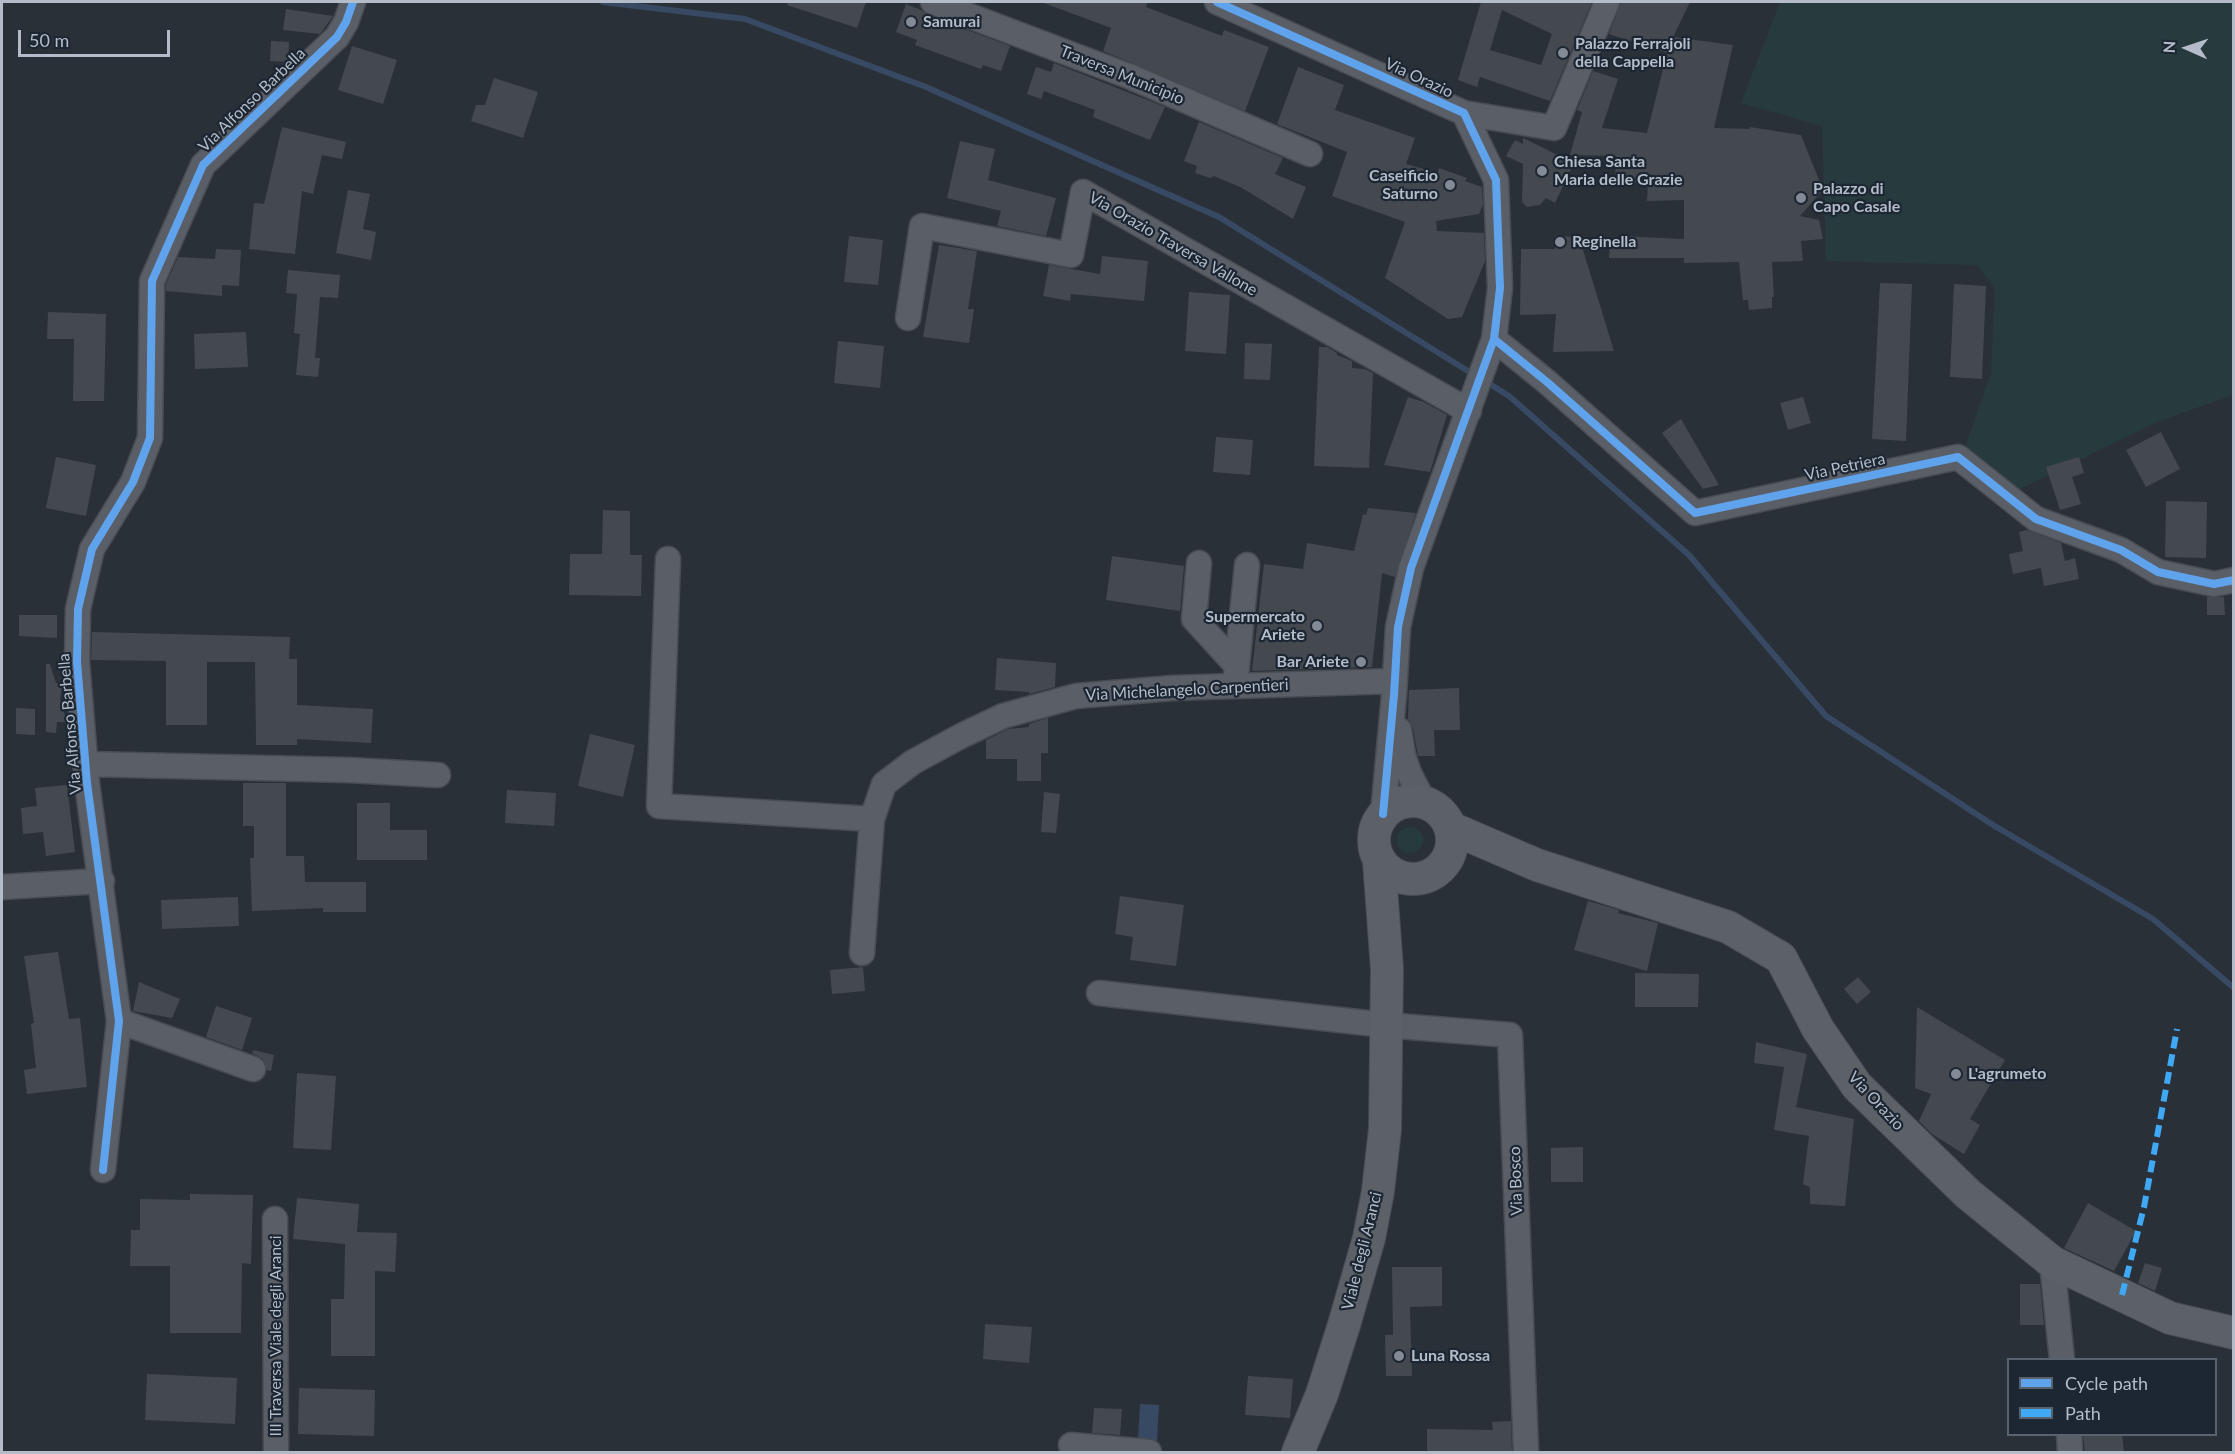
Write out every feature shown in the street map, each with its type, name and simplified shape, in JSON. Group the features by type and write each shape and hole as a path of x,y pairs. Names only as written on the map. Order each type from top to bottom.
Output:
{"main road":[{"path":"1378,861 1397,877 1408,880 1420,879 1435,873 1446,861 1451,850 1451,828 1445,817 1436,808 1424,802 1402,802 1383,814 1376,825 1373,837 1378,861 1387,969"},
{"path":"1451,828 1537,865"},
{"path":"1446,861 1486,855 1537,865"},
{"name":"Via Orazio","path":"1537,865 1728,927 1781,958 1818,1029 1857,1086 1968,1194 2052,1262 2170,1318 2234,1333"},
{"path":"1387,969 1403,906 1420,879"},
{"name":"Viale degli Aranci","path":"1298,1452 1305,1440 1344,1324 1371,1228 1378,1191 1385,1130 1387,969"}],"street":[{"name":"Traversa Municipio","path":"933,2 1131,77 1310,154"},
{"name":"Via Orazio","path":"1217,2 1464,113 1496,180 1500,288 1494,339 1469,411"},
{"path":"1464,113 1554,128 1607,2"},
{"name":"Via Alfonso Barbella","path":"103,1170 119,1021 86,764 77,662 78,609 92,549 133,482 150,438 152,281 203,165 337,37 350,12"},
{"name":"Via Orazio Traversa Vallone","path":"908,318 922,226 1071,255 1083,192 1107,208 1469,411"},
{"name":"Via Petriera","path":"1494,339 1547,382 1695,513 1958,457 2036,519 2121,550 2158,572 2214,584 2234,580"},
{"path":"1383,814 1395,688 1398,627 1412,568 1469,411"},
{"path":"668,559 659,806 872,819"},
{"path":"1199,563 1194,619 1236,676"},
{"path":"1236,676 1247,565"},
{"name":"Via Michelangelo Carpentieri","path":"862,953 872,819 884,784 913,762 1004,716 1076,696 1172,688 1236,676 1395,688"},
{"path":"1395,688 1403,755 1409,773 1424,802"},
{"name":"Via Alfonso Barbella","path":"86,764 350,770 438,775"},
{"path":"2,887 102,881"},
{"path":"1099,993 1385,1025"},
{"path":"119,1021 253,1069"},
{"name":"Via Bosco","path":"1385,1025 1510,1035 1526,1452"},
{"name":"III Traversa Viale degli Aranci","path":"275,1219 276,1452"},
{"path":"2052,1262 2062,1358"},
{"path":"2069,1436 2070,1452"},
{"path":"1071,1446 1149,1452"}],"green space":[{"path":"1780,2 2233,2 2233,395 2157,422 2016,491 1965,447 1991,373 1995,288 1977,265 1826,261 1822,126 1741,103"},
{"path":"1410,827 1420,830 1423,840 1420,850 1410,853 1400,850 1397,840 1400,830"}],"water":[{"path":"1140,1404 1159,1405 1157,1441 1138,1440"}],"building":[{"path":"788,2 866,2 857,28 787,5"},
{"path":"1044,2 1148,2 1146,7 1222,36 1224,30 1269,47 1245,111 1103,51 1111,28"},
{"name":"Palazzo Ferrajoli della Cappella","path":"1481,2 1592,2 1550,101 1480,77 1477,87 1458,80","holes":["1502,10 1552,34 1541,65 1490,50"]},
{"path":"1621,2 1690,2 1673,37 1733,45 1714,128 1750,129 1750,127 1801,135 1823,190 1800,216 1819,220 1823,239 1801,241 1803,261 1772,262 1774,297 1772,297 1772,308 1749,310 1748,300 1743,300 1739,262 1684,263 1684,258 1609,258 1610,238 1625,239 1620,236 1684,239 1684,200 1647,201 1648,184 1615,182 1616,156 1570,155 1582,112 1577,110 1593,71 1618,79 1602,128 1647,133 1667,53 1609,34"},
{"path":"906,4 928,15 1010,46 1001,71 983,65 981,69 915,45 917,40 896,32"},
{"path":"286,9 333,16 320,34 283,30"},
{"path":"271,41 289,42 288,62 270,61"},
{"path":"352,46 397,60 383,104 338,90"},
{"path":"1054,63 1165,107 1150,140 1093,117 1095,110 1044,91 1041,99 1027,94 1036,67 1051,72"},
{"path":"1298,67 1344,85 1335,110 1415,138 1406,164 1438,173 1439,168 1467,178 1465,181 1482,187 1483,205 1479,214 1436,221 1437,231 1484,233 1485,261 1462,317 1448,319 1385,278 1405,222 1332,196 1347,152 1277,124"},
{"path":"494,78 538,92 523,138 471,121 476,105 485,105"},
{"path":"1199,122 1283,158 1275,174 1306,187 1293,219 1242,188 1214,176 1210,178 1195,173 1197,166 1184,161"},
{"path":"282,127 346,142 342,159 322,155 313,194 302,191 295,254 249,249 254,203 264,204"},
{"name":"Chiesa Santa Maria delle Grazie","path":"1523,138 1574,163 1555,203 1546,198 1540,205 1527,207 1522,202 1523,164 1506,156 1515,140 1523,144"},
{"path":"960,141 995,149 988,180 1056,198 1046,236 997,226 1001,211 947,198"},
{"path":"348,190 370,194 363,229 376,232 371,260 336,253"},
{"path":"849,236 883,240 878,285 844,282"},
{"path":"1555,236 1576,237 1583,250 1614,351 1553,352 1556,314 1520,315 1521,249 1555,249"},
{"path":"939,245 977,251 968,309 974,309 969,343 923,337"},
{"path":"216,249 241,250 239,286 222,285 222,296 166,291 166,284 178,257 215,259"},
{"path":"1102,256 1148,261 1144,301 1071,294 1070,301 1043,296 1049,265 1100,274"},
{"path":"288,270 340,275 338,298 320,297 315,358 320,358 318,377 296,375 300,334 294,333 297,294 286,293"},
{"path":"1880,283 1912,284 1906,441 1872,439"},
{"path":"1954,284 1986,286 1982,379 1950,377"},
{"path":"1189,292 1230,295 1226,354 1185,351"},
{"path":"48,312 106,314 104,401 73,401 74,339 47,339"},
{"path":"246,332 248,367 195,369 194,334"},
{"path":"838,341 884,346 880,388 834,383"},
{"path":"1245,343 1272,344 1270,380 1244,379"},
{"path":"1319,347 1327,347 1337,355 1352,361 1352,368 1365,369 1373,373 1369,468 1314,466"},
{"path":"1408,397 1424,402 1447,415 1430,472 1384,465"},
{"path":"1803,397 1811,423 1788,430 1780,403"},
{"path":"1681,419 1719,485 1703,489 1662,433"},
{"path":"2161,432 2180,469 2146,487 2126,450"},
{"path":"1216,437 1253,440 1250,475 1213,472"},
{"path":"56,457 96,465 86,516 46,508"},
{"path":"2079,457 2084,473 2072,477 2081,504 2060,510 2046,467"},
{"path":"2166,501 2207,502 2206,558 2165,557"},
{"name":"Supermercato Ariete","path":"1368,508 1416,513 1395,577 1382,573 1372,667 1252,671 1264,564 1303,569 1307,543 1354,551 1363,514 1366,515"},
{"path":"603,510 630,511 630,555 642,555 641,596 569,595 570,554 602,554"},
{"path":"2027,530 2061,543 2065,561 2075,558 2079,579 2044,586 2041,568 2013,574 2009,554 2023,551 2019,532"},
{"path":"1112,556 1184,566 1180,611 1106,600"},
{"path":"2207,597 2224,597 2225,615 2207,615"},
{"path":"19,615 57,615 57,638 19,636"},
{"path":"92,632 290,637 289,659 297,659 297,705 373,709 371,743 297,739 297,745 256,745 255,662 207,662 207,725 166,725 166,661 91,660"},
{"path":"997,658 1056,663 1055,687 1029,694 1029,692 995,690"},
{"path":"46,664 50,664 56,683 63,683 60,699 67,722 57,722 56,733 46,732"},
{"path":"1459,688 1460,730 1434,730 1435,756 1418,756 1413,728 1408,719 1409,690"},
{"path":"16,708 35,709 35,735 16,734"},
{"path":"1048,718 1048,753 1041,753 1041,781 1017,781 1017,759 986,759 986,740 1008,729 1029,727 1029,724"},
{"path":"590,734 635,745 623,797 578,786"},
{"path":"243,783 286,783 286,856 304,856 305,882 366,882 366,912 323,912 323,908 252,911 250,858 254,858 254,826 243,826"},
{"path":"67,785 75,852 46,856 43,832 23,834 21,808 37,806 35,788"},
{"path":"507,790 556,793 554,826 505,823"},
{"path":"1044,792 1060,794 1056,833 1041,832"},
{"path":"357,803 390,803 390,830 427,830 427,860 357,860"},
{"path":"1120,896 1184,905 1176,966 1130,960 1133,937 1115,934"},
{"path":"238,897 239,926 162,929 161,900"},
{"path":"1588,901 1619,910 1618,913 1658,923 1647,971 1574,950"},
{"path":"58,952 69,1019 80,1018 87,1087 27,1094 24,1070 36,1068 31,1024 34,1023 24,956"},
{"path":"863,967 865,991 832,994 830,970"},
{"path":"1635,973 1699,974 1698,1007 1635,1007"},
{"path":"1858,977 1871,992 1857,1004 1844,989"},
{"path":"139,982 180,999 172,1018 133,1011"},
{"path":"216,1006 252,1018 242,1050 206,1037"},
{"name":"L'agrumeto","path":"1917,1007 2005,1060 1970,1119 1980,1125 1964,1154 1932,1134 1919,1121 1931,1094 1915,1088"},
{"path":"1756,1042 1807,1054 1796,1107 1854,1119 1845,1206 1810,1204 1810,1187 1803,1184 1809,1136 1774,1130 1784,1067 1754,1063"},
{"path":"253,1050 274,1055 271,1071 267,1070 263,1059 252,1053"},
{"path":"297,1073 336,1076 331,1150 293,1148"},
{"path":"1583,1147 1583,1182 1551,1182 1551,1148"},
{"path":"190,1194 253,1195 251,1264 242,1263 241,1333 170,1333 170,1266 130,1266 131,1230 140,1230 140,1199 190,1200"},
{"path":"297,1198 359,1204 357,1232 397,1233 395,1272 375,1271 375,1356 331,1356 331,1299 344,1299 345,1244 293,1239"},
{"path":"2088,1203 2136,1231 2114,1271 2064,1248"},
{"path":"2145,1263 2162,1268 2155,1291 2138,1283"},
{"path":"1392,1267 1442,1267 1442,1306 1410,1307 1412,1376 1386,1376 1385,1335 1393,1335"},
{"path":"2020,1284 2040,1284 2044,1325 2020,1325"},
{"path":"985,1324 1032,1327 1029,1363 983,1359"},
{"path":"147,1374 237,1378 235,1424 145,1420"},
{"path":"1248,1376 1293,1379 1290,1418 1245,1415"},
{"path":"299,1388 375,1390 374,1436 298,1434"},
{"path":"1094,1408 1122,1409 1120,1435 1092,1433"},
{"path":"1511,1421 1512,1452 1427,1452 1427,1429 1493,1430 1492,1422"},
{"path":"2083,1436 2122,1436 2124,1452 2085,1452"}],"waterway":[{"path":"603,2 745,19 926,87 1219,217 1476,376"},
{"path":"1485,381 1509,396 1689,555 1826,716 1993,825 2153,919 2234,988"}],"marked path":[{"path":"2122,1295 2144,1207 2177,1029"}],"cycle path":[{"path":"103,1170 119,1021 87,783 77,662 78,609 92,549 133,482 150,438 152,281 203,165 337,37 346,22 353,2"},
{"path":"1217,2 1464,113 1496,180 1500,288 1494,339 1411,568 1398,627 1383,814"},
{"path":"1494,339 1547,382 1695,513 1958,457 2036,519 2121,550 2158,572 2214,584 2234,580"}],"place":[{"name":"Samurai","path":"911,22"},
{"name":"Palazzo Ferrajoli della Cappella","path":"1563,53"},
{"name":"Chiesa Santa Maria delle Grazie","path":"1542,171"},
{"name":"Caseificio Saturno","path":"1450,185"},
{"name":"Palazzo di Capo Casale","path":"1801,198"},
{"name":"Reginella","path":"1560,242"},
{"name":"Supermercato Ariete","path":"1317,626"},
{"name":"Bar Ariete","path":"1361,662"},
{"name":"L'agrumeto","path":"1956,1074"},
{"name":"Luna Rossa","path":"1399,1356"}]}
